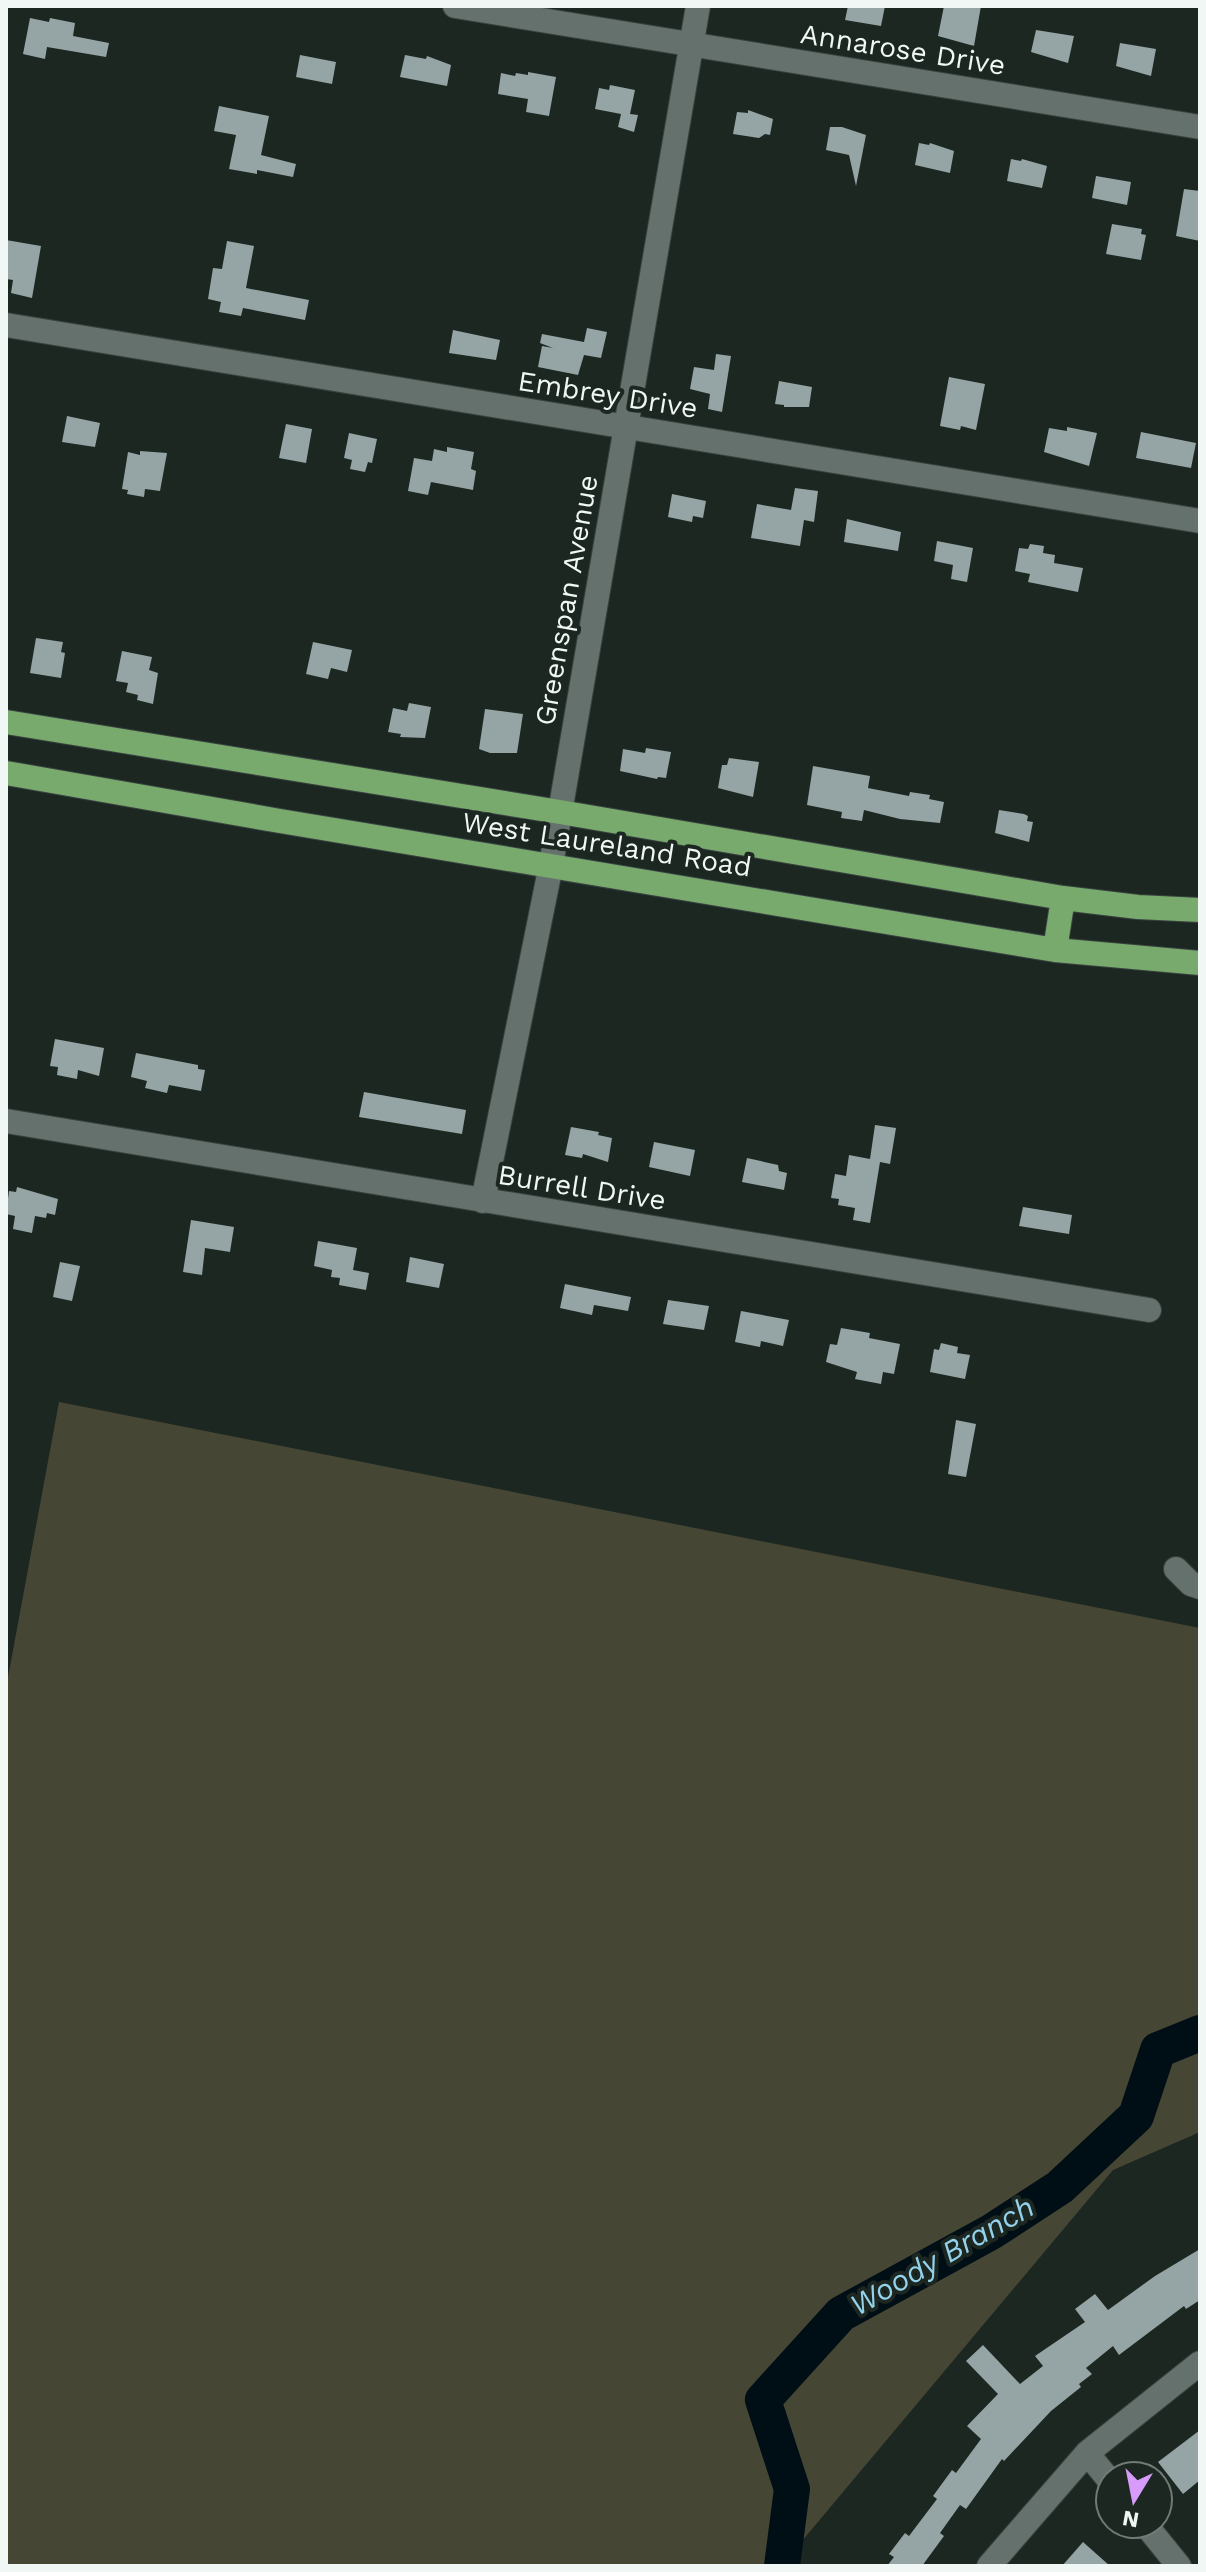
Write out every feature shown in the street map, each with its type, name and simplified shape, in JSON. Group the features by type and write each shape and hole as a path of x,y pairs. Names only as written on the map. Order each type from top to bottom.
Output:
{"main road":[{"name":"West Laureland Road","path":"6,722 1063,898 1138,907 1200,910"},
{"name":"West Laureland Road","path":"6,773 1055,950 1200,963"},
{"path":"1055,950 1063,898"}],"street":[{"name":"Annarose Drive","path":"455,6 1200,127"},
{"name":"Greenspan Avenue","path":"483,1201 551,865 698,6"},
{"name":"Embrey Drive","path":"6,325 1200,521"},
{"name":"Burrell Drive","path":"6,1121 1149,1310"},
{"path":"1176,1569 1191,1584 1200,1587"},
{"path":"989,2566 1087,2453 1200,2363"},
{"path":"1087,2453 1094,2462"},
{"path":"1158,2540 1179,2566"}],"green space":[{"path":"59,1402 1200,1628 1200,2132 1113,2170 781,2566 6,2566 6,1688"}],"building":[{"path":"848,6 885,6 881,26 845,20"},
{"path":"944,6 981,6 974,46 938,36"},
{"path":"30,18 75,23 73,36 109,43 106,57 47,47 45,59 23,54"},
{"path":"1036,30 1074,36 1068,63 1031,52"},
{"path":"1120,43 1156,49 1151,76 1116,66"},
{"path":"300,55 336,62 332,84 296,77"},
{"path":"405,55 426,59 427,56 451,65 447,86 400,77"},
{"path":"528,72 556,77 549,116 526,112 528,99 498,94 501,73 515,76 516,73 528,75"},
{"path":"610,85 635,90 630,114 638,115 634,132 618,127 621,114 595,109 599,88 609,90"},
{"path":"219,106 269,116 261,155 296,164 293,177 257,170 257,174 229,169 236,135 214,131"},
{"path":"748,110 773,119 770,135 759,138 733,134 737,112 748,113"},
{"path":"830,127 842,127 866,135 856,186 849,155 826,150"},
{"path":"919,143 930,143 954,151 950,173 915,165"},
{"path":"1011,159 1047,166 1042,188 1007,181"},
{"path":"1096,176 1131,182 1127,205 1092,198"},
{"path":"1184,189 1200,191 1200,241 1176,236"},
{"path":"1112,224 1142,229 1141,234 1146,235 1141,260 1106,254"},
{"path":"6,240 41,246 32,298 11,293 13,280 6,279"},
{"path":"227,241 254,246 246,288 309,300 305,320 243,308 241,316 219,312 221,302 208,299 213,268 222,269"},
{"path":"587,328 607,332 601,358 584,355 578,375 538,367 542,346 553,348 540,343 542,334 584,342"},
{"path":"453,330 500,340 496,360 449,353"},
{"path":"716,354 731,356 722,412 708,409 710,394 690,389 694,367 714,370"},
{"path":"949,377 985,384 976,430 940,426"},
{"path":"779,381 812,387 809,407 775,404"},
{"path":"67,416 100,423 95,447 62,442"},
{"path":"286,424 312,429 306,463 279,458"},
{"path":"1067,427 1097,433 1089,466 1044,452 1049,428 1067,431"},
{"path":"1141,432 1196,443 1191,468 1136,458"},
{"path":"349,433 377,439 372,463 368,462 365,472 350,469 352,460 344,458"},
{"path":"447,447 474,452 471,469 476,471 473,490 431,482 428,495 408,491 414,458 432,461 434,449 447,452"},
{"path":"140,451 167,453 160,491 145,489 144,497 127,494 128,490 122,489 128,452 140,455"},
{"path":"795,488 818,491 814,522 804,520 800,546 751,538 757,504 791,510"},
{"path":"672,494 706,501 703,518 693,516 692,522 668,517"},
{"path":"847,519 901,532 898,551 844,542"},
{"path":"937,541 973,548 967,582 951,579 953,565 934,561"},
{"path":"1030,544 1044,546 1043,553 1055,555 1054,563 1083,568 1078,592 1028,582 1030,574 1015,571 1019,548 1028,549"},
{"path":"36,638 63,642 61,652 65,653 61,678 30,673"},
{"path":"313,642 352,650 347,672 331,668 328,679 306,674"},
{"path":"122,651 152,657 149,670 158,673 153,704 137,700 138,695 126,692 128,683 116,681"},
{"path":"409,703 431,707 425,738 400,737 401,734 388,732 393,708 407,711"},
{"path":"485,709 523,714 517,753 490,753 479,749"},
{"path":"646,748 671,752 666,778 620,771 623,749 645,753"},
{"path":"729,758 759,762 753,797 718,788 722,765 727,765"},
{"path":"813,766 870,776 868,788 909,796 910,792 930,795 929,799 944,802 940,823 900,819 864,810 862,821 841,818 842,812 807,805"},
{"path":"999,810 1028,816 1027,821 1033,822 1029,842 995,833"},
{"path":"55,1039 104,1048 99,1076 78,1070 77,1079 57,1075 58,1067 50,1066"},
{"path":"136,1053 198,1065 198,1069 205,1070 201,1091 169,1085 167,1093 145,1088 147,1081 131,1077"},
{"path":"364,1092 466,1110 462,1134 359,1117"},
{"path":"875,1125 896,1128 890,1164 880,1162 870,1223 853,1220 855,1208 838,1205 839,1199 831,1198 835,1174 846,1176 849,1155 870,1159"},
{"path":"571,1127 599,1132 598,1135 612,1138 608,1162 583,1154 582,1158 565,1155"},
{"path":"654,1142 695,1150 690,1176 649,1167"},
{"path":"747,1158 778,1165 779,1171 787,1173 784,1190 742,1182"},
{"path":"17,1187 58,1199 55,1215 47,1213 46,1218 35,1216 32,1233 13,1229 15,1216 6,1214 9,1191 16,1192"},
{"path":"1023,1207 1072,1215 1069,1234 1019,1226"},
{"path":"191,1220 234,1227 230,1252 205,1248 202,1275 183,1272"},
{"path":"318,1241 357,1248 353,1270 369,1273 366,1290 339,1285 340,1278 331,1277 332,1270 314,1266"},
{"path":"410,1257 444,1264 439,1288 406,1282"},
{"path":"60,1262 80,1266 72,1301 53,1297"},
{"path":"565,1284 631,1297 628,1311 594,1305 592,1315 560,1308"},
{"path":"668,1300 709,1306 704,1330 663,1324"},
{"path":"741,1311 789,1320 783,1346 761,1341 760,1347 735,1342"},
{"path":"841,1328 870,1333 869,1338 900,1344 894,1374 883,1372 881,1384 855,1379 857,1372 826,1362 830,1344 837,1345"},
{"path":"941,1343 958,1347 957,1353 970,1355 965,1379 930,1372 934,1349 939,1350"},
{"path":"956,1420 976,1424 966,1477 948,1474"},
{"path":"1200,2249 1200,2300 1186,2309 1184,2306 1119,2355 1113,2346 1086,2368 1092,2374 1079,2384 1081,2387 1051,2411 1004,2461 1002,2459 966,2509 960,2505 940,2533 944,2536 922,2566 887,2566 894,2557 889,2554 905,2533 909,2536 937,2499 933,2496 952,2470 956,2473 981,2439 967,2426 998,2394 966,2361 983,2345 1020,2384 1043,2366 1035,2356 1085,2322 1075,2309 1095,2294 1108,2310"},
{"path":"1200,2430 1200,2480 1183,2494 1174,2482 1174,2460 1161,2460"},
{"path":"1083,2542 1110,2566 1062,2566"}],"waterway":[{"name":"Woody Branch","path":"782,2566 792,2489 763,2400 841,2314 991,2232 1060,2187 1136,2116 1158,2050 1200,2033"}]}
